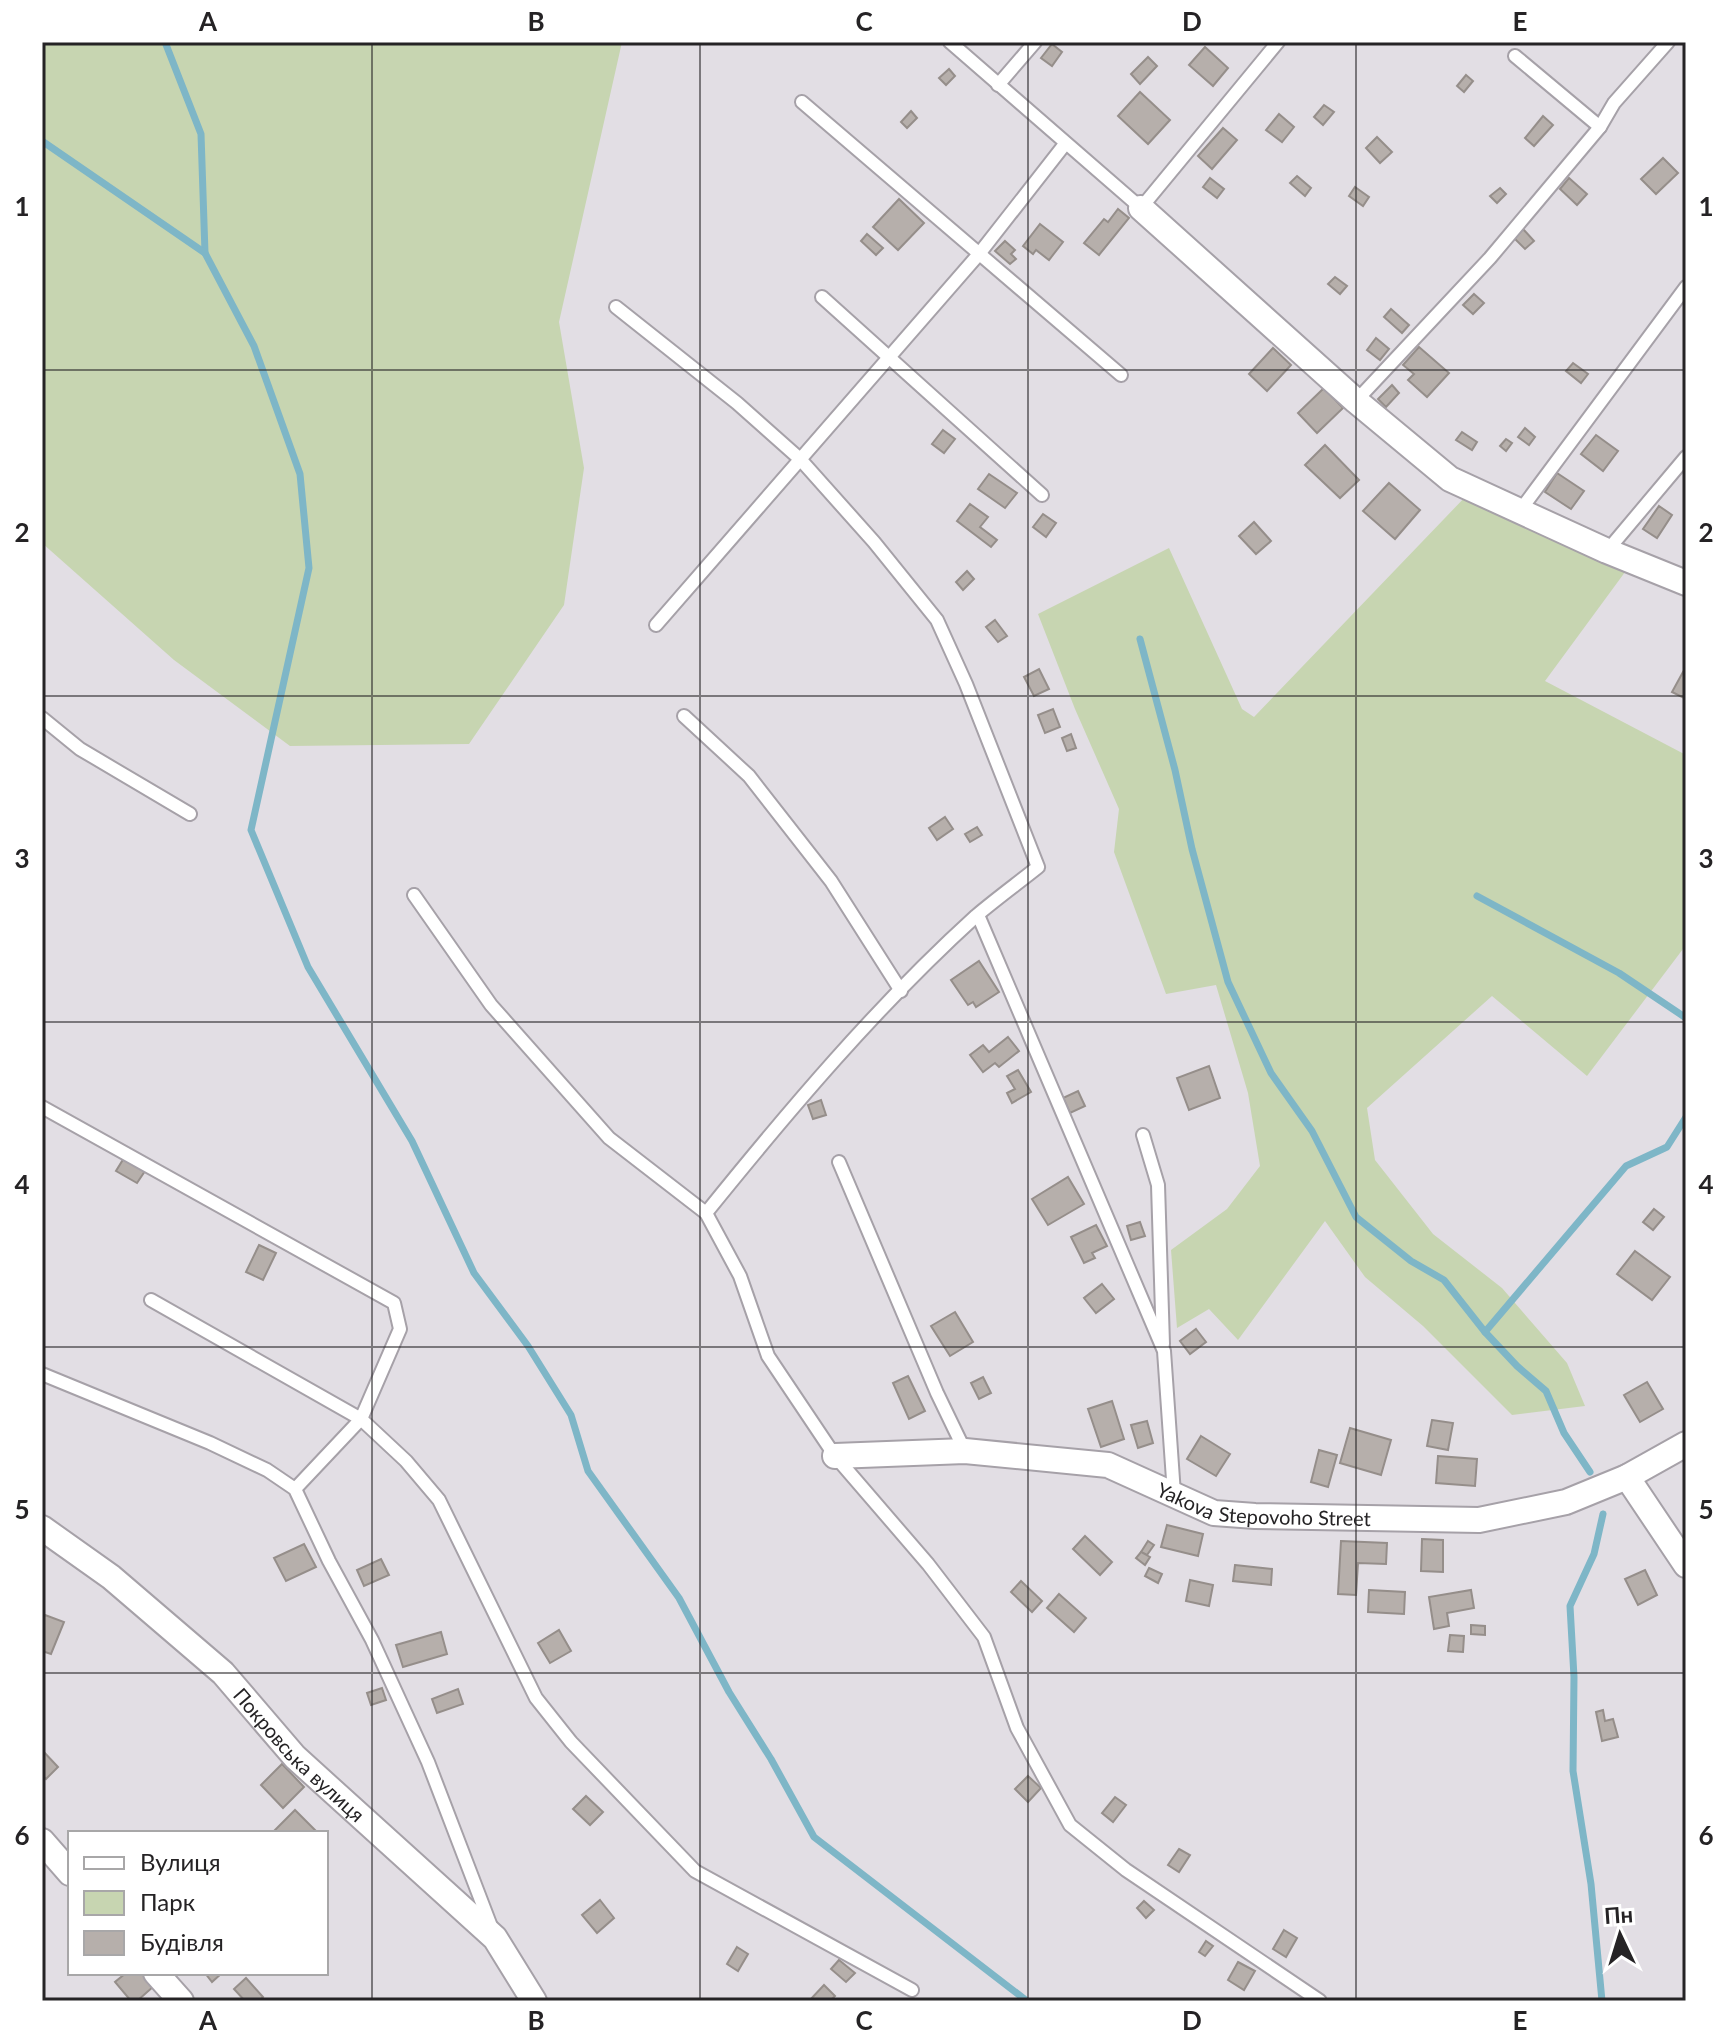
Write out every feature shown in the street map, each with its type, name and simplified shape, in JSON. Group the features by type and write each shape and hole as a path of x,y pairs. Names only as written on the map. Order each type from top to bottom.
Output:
{"street":[{"path":"1141,208 1356,401 1450,479 1607,551 1686,583"},
{"name":"Yakova Stepovoho Street","path":"835,1456 965,1451 1108,1465 1214,1513 1479,1520 1566,1502 1627,1477 1686,1444"},
{"path":"1627,1477 1686,1565"},
{"name":"Покровська вулиця","path":"42,1528 111,1577 223,1673 295,1757 495,1938 534,2001"},
{"path":"42,1841 68,1871"},
{"path":"158,1975 181,2001"}],"lane":[{"path":"950,42 1141,208 1278,42"},
{"path":"998,85 1035,42"},
{"path":"1356,401 1490,258 1600,127 1614,103 1668,42"},
{"path":"1515,56 1600,127"},
{"path":"802,102 1121,375"},
{"path":"656,625 979,254 1065,144"},
{"path":"1519,512 1686,287"},
{"path":"822,297 1042,495"},
{"path":"616,307 737,403 800,459 874,542 937,620 966,684 1038,867 978,915 901,991 785,1115 706,1213"},
{"path":"1607,551 1686,457"},
{"path":"684,716 749,776 831,881 901,991"},
{"path":"42,718 80,749 190,814"},
{"path":"414,895 491,1005 609,1138 706,1213 740,1276 768,1356 835,1456 928,1564 984,1637 1017,1728 1070,1825 1126,1870 1320,2001"},
{"path":"978,915 1164,1351"},
{"path":"42,1107 394,1303 400,1329 361,1419 295,1489"},
{"path":"1143,1135 1158,1185 1164,1351 1174,1494"},
{"path":"839,1162 937,1393 965,1451"},
{"path":"151,1300 361,1419 406,1461 439,1500 536,1698 571,1742 695,1871 912,1990"},
{"path":"42,1374 210,1443 267,1470 295,1489 329,1561 372,1640 428,1762 495,1938"}],"green space":[{"path":"42,42 622,42 559,322 584,468 564,605 469,744 290,746 174,660 42,543"},
{"path":"1468,494 1628,568 1545,681 1686,755 1686,945 1587,1076 1492,996 1367,1108 1375,1160 1433,1234 1502,1288 1567,1363 1585,1406 1512,1415 1423,1326 1365,1277 1325,1221 1238,1340 1209,1309 1177,1328 1171,1250 1227,1209 1260,1166 1248,1093 1216,985 1166,994 1114,852 1119,809 1038,614 1169,548 1242,709 1254,717"}],"building":[{"path":"1052,44 1062,52 1052,66 1041,58"},
{"path":"1205,47 1228,68 1213,86 1189,65"},
{"path":"1148,57 1157,66 1140,84 1131,74"},
{"path":"949,69 955,76 946,85 939,78"},
{"path":"1466,75 1473,81 1464,92 1457,86"},
{"path":"1140,92 1170,120 1148,144 1118,116"},
{"path":"1324,105 1334,112 1323,125 1314,117"},
{"path":"911,111 917,118 907,128 901,122"},
{"path":"1279,114 1294,127 1282,142 1266,130"},
{"path":"1543,116 1553,125 1534,146 1525,138"},
{"path":"1223,128 1237,140 1212,169 1198,156"},
{"path":"1377,137 1392,152 1380,163 1366,148"},
{"path":"1663,158 1678,173 1656,194 1641,179"},
{"path":"1297,176 1311,188 1305,196 1290,183"},
{"path":"1210,178 1224,189 1217,198 1203,187"},
{"path":"1569,178 1587,194 1577,205 1560,189"},
{"path":"1355,187 1369,197 1363,206 1349,196"},
{"path":"1500,188 1506,194 1497,203 1490,196"},
{"path":"899,199 924,223 898,250 873,227"},
{"path":"1118,209 1129,218 1099,255 1084,243 1104,219 1108,222"},
{"path":"1040,224 1063,242 1049,260 1036,250 1033,254 1023,246"},
{"path":"1523,229 1534,241 1525,249 1514,238"},
{"path":"867,234 883,248 876,255 861,241"},
{"path":"1005,241 1015,250 1011,254 1016,259 1010,264 995,251"},
{"path":"1335,277 1347,286 1340,294 1328,284"},
{"path":"1474,294 1484,303 1473,314 1463,305"},
{"path":"1391,309 1409,325 1402,333 1384,317"},
{"path":"1376,338 1389,349 1380,360 1367,350"},
{"path":"1419,347 1449,373 1427,397 1408,380 1414,374 1403,365"},
{"path":"1273,348 1291,365 1267,391 1249,374"},
{"path":"1573,363 1588,374 1581,383 1566,371"},
{"path":"1392,385 1399,393 1386,407 1378,399"},
{"path":"1324,388 1343,408 1317,433 1298,413"},
{"path":"1525,428 1535,437 1529,445 1518,437"},
{"path":"943,430 955,439 944,453 932,444"},
{"path":"1462,432 1477,442 1472,450 1456,440"},
{"path":"1596,435 1618,451 1603,471 1581,454"},
{"path":"1506,439 1512,443 1506,451 1500,446"},
{"path":"1325,445 1359,480 1340,498 1305,465"},
{"path":"1557,473 1584,491 1571,509 1545,492"},
{"path":"989,474 1017,493 1005,508 978,489"},
{"path":"1389,483 1420,510 1395,539 1363,511"},
{"path":"970,504 988,517 980,527 997,540 991,547 957,521"},
{"path":"1659,506 1672,515 1657,538 1643,529"},
{"path":"1043,514 1056,523 1046,537 1033,527"},
{"path":"1254,522 1271,541 1256,554 1239,536"},
{"path":"967,571 974,579 963,590 956,582"},
{"path":"995,620 1007,636 998,642 986,627"},
{"path":"1039,669 1049,689 1034,696 1024,677"},
{"path":"1683,672 1686,674 1686,699 1672,692"},
{"path":"1053,709 1060,727 1045,733 1038,715"},
{"path":"1071,734 1076,748 1067,751 1062,738"},
{"path":"945,817 953,829 937,840 929,828"},
{"path":"977,827 982,835 970,842 965,834"},
{"path":"979,961 999,992 976,1007 973,1002 968,1005 951,980"},
{"path":"1008,1037 1019,1051 999,1067 995,1063 983,1072 970,1055 983,1045 989,1052"},
{"path":"1209,1066 1220,1098 1189,1110 1177,1078"},
{"path":"1018,1070 1031,1092 1012,1103 1007,1093 1015,1089 1007,1076"},
{"path":"1078,1091 1085,1106 1070,1113 1063,1098"},
{"path":"821,1100 826,1115 813,1119 808,1105"},
{"path":"124,1158 145,1171 137,1183 116,1171"},
{"path":"1068,1177 1084,1204 1048,1225 1032,1199"},
{"path":"1654,1209 1664,1217 1653,1230 1643,1222"},
{"path":"1140,1222 1145,1236 1131,1240 1127,1226"},
{"path":"1096,1225 1107,1246 1092,1253 1095,1258 1084,1263 1071,1237"},
{"path":"259,1245 276,1253 263,1280 246,1272"},
{"path":"1635,1251 1670,1277 1652,1300 1617,1274"},
{"path":"1102,1284 1114,1299 1096,1313 1084,1298"},
{"path":"955,1312 973,1342 950,1356 931,1326"},
{"path":"1196,1329 1206,1342 1190,1354 1180,1341"},
{"path":"908,1376 925,1411 909,1419 893,1383"},
{"path":"983,1377 991,1393 979,1399 971,1383"},
{"path":"1647,1382 1663,1409 1640,1422 1624,1395"},
{"path":"1112,1401 1124,1439 1101,1447 1088,1409"},
{"path":"1432,1420 1453,1423 1448,1450 1427,1446"},
{"path":"1147,1421 1153,1443 1138,1448 1131,1425"},
{"path":"1350,1428 1391,1440 1381,1475 1340,1463"},
{"path":"1201,1436 1230,1454 1216,1476 1187,1459"},
{"path":"1319,1450 1337,1455 1328,1487 1311,1482"},
{"path":"1438,1456 1477,1459 1475,1486 1436,1483"},
{"path":"1167,1525 1203,1534 1198,1556 1161,1547"},
{"path":"1085,1536 1112,1562 1100,1575 1073,1549"},
{"path":"1422,1539 1443,1540 1443,1572 1421,1571"},
{"path":"1148,1541 1154,1545 1147,1555 1141,1552"},
{"path":"1341,1541 1387,1543 1386,1564 1358,1563 1356,1595 1338,1594"},
{"path":"304,1544 316,1567 286,1581 274,1558"},
{"path":"1141,1552 1150,1557 1145,1565 1136,1558"},
{"path":"381,1559 389,1575 364,1586 357,1570"},
{"path":"1235,1565 1272,1569 1271,1585 1233,1581"},
{"path":"1149,1568 1162,1574 1158,1583 1145,1576"},
{"path":"1645,1570 1657,1595 1638,1605 1625,1579"},
{"path":"1190,1580 1213,1585 1209,1606 1186,1601"},
{"path":"1021,1581 1042,1601 1032,1612 1011,1592"},
{"path":"1369,1590 1405,1592 1404,1614 1368,1612"},
{"path":"1471,1590 1474,1608 1447,1613 1449,1626 1434,1629 1429,1597"},
{"path":"1059,1594 1086,1618 1074,1632 1047,1608"},
{"path":"45,1615 64,1622 51,1654 42,1651 42,1622"},
{"path":"1471,1625 1485,1626 1485,1635 1471,1634"},
{"path":"559,1630 571,1651 550,1663 538,1643"},
{"path":"441,1632 447,1654 403,1667 396,1645"},
{"path":"1450,1635 1464,1636 1463,1652 1448,1651"},
{"path":"382,1688 386,1700 371,1705 367,1693"},
{"path":"458,1689 463,1704 437,1713 432,1699"},
{"path":"1603,1710 1605,1721 1613,1719 1618,1737 1602,1741 1596,1712"},
{"path":"42,1750 58,1767 46,1779 42,1775"},
{"path":"282,1764 304,1787 283,1808 261,1785"},
{"path":"1028,1776 1041,1788 1028,1802 1015,1789"},
{"path":"586,1796 603,1812 590,1825 573,1809"},
{"path":"1115,1797 1126,1805 1113,1822 1102,1813"},
{"path":"295,1810 316,1831 274,1831"},
{"path":"1179,1849 1190,1855 1179,1872 1168,1865"},
{"path":"600,1900 614,1918 597,1933 582,1915"},
{"path":"1144,1901 1154,1910 1146,1918 1137,1908"},
{"path":"1284,1930 1297,1938 1286,1957 1273,1949"},
{"path":"1206,1941 1213,1946 1205,1956 1199,1952"},
{"path":"737,1947 748,1954 738,1971 727,1964"},
{"path":"839,1960 855,1973 846,1982 831,1969"},
{"path":"1238,1962 1255,1971 1244,1990 1228,1980"},
{"path":"124,1975 144,1975 154,1986 137,2001 131,2001 115,1982"},
{"path":"207,1975 220,1975 212,1982"},
{"path":"246,1978 263,1997 259,2001 245,2001 234,1989"},
{"path":"824,1985 835,1996 830,2001 809,2001"}],"waterway":[{"path":"165,42 201,134 205,253"},
{"path":"42,141 205,253 254,346 300,474 309,568 251,830 308,967 412,1141 474,1273 528,1346 571,1415 588,1471 679,1598 729,1692 814,1837 1027,2001"},
{"path":"1140,639 1228,982 1271,1073 1312,1131 1356,1217 1411,1261 1444,1280 1485,1332 1546,1391 1564,1433 1590,1472"},
{"path":"1477,896 1619,973 1686,1018"},
{"path":"1485,1332 1626,1166 1667,1147 1686,1117"},
{"path":"1602,2001 1591,1884 1573,1771 1574,1677 1570,1606 1594,1554 1603,1514"}]}
